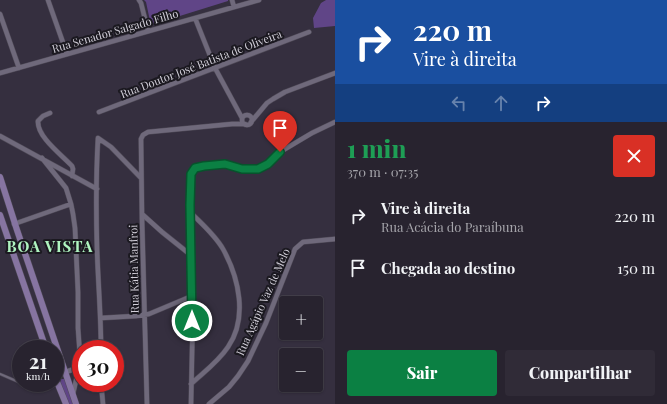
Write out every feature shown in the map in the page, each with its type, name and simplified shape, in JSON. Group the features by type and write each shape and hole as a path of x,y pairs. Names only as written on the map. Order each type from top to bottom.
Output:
{"main road":[{"path":"0,180 76,404"},
{"path":"0,215 2,227 43,340"},
{"path":"27,294 37,290"},
{"path":"61,392 66,404"}],"street":[{"path":"48,0 67,54"},
{"path":"139,0 148,31"},
{"path":"232,0 234,7"},
{"name":"Rua Senador Salgado Filho","path":"0,73 258,0"},
{"path":"0,14 19,68"},
{"path":"195,18 215,68 243,121 249,124 272,99 335,73"},
{"name":"Rua Doutor José Batista de Oliveira","path":"98,112 309,32"},
{"path":"50,113 43,116 38,121 39,129 52,146 72,166 72,176"},
{"path":"243,121 246,115 250,116 260,113"},
{"path":"250,116 252,118 251,122"},
{"name":"Rua Kátia Manfroi","path":"147,404 141,139 143,135 148,132 232,124 243,121"},
{"path":"191,404 191,174 195,168 225,164 242,169 258,169 268,164 280,152 312,132 335,122"},
{"path":"0,136 97,189"},
{"path":"101,340 97,249 98,138 110,147 141,178"},
{"path":"42,158 66,188 71,204 75,228 79,340"},
{"path":"14,224 71,204"},
{"path":"191,213 223,248 235,277 240,305 237,329 229,346 214,364 191,384"},
{"path":"142,214 192,256"},
{"name":"Rua Agápio Vaz de Melo","path":"209,404 234,382 248,361 266,323 295,249 303,242 321,239 335,239"},
{"path":"101,318 149,314 192,296"},
{"path":"65,372 72,370"},
{"path":"102,392 103,404"}],"lane":[{"path":"0,374 12,379"}],"shaded area":[{"path":"144,0 228,1 154,24 150,21 146,2"},
{"path":"326,0 335,0 335,26 314,28 313,18 321,3"},
{"path":"64,379 73,404 69,404 64,392"}],"district":[{"name":"BOA VISTA","path":"50,247"}],"route":[{"path":"192,321 193,305 190,205 191,174 195,168 225,164 242,169 258,169 268,164 280,152"}]}
